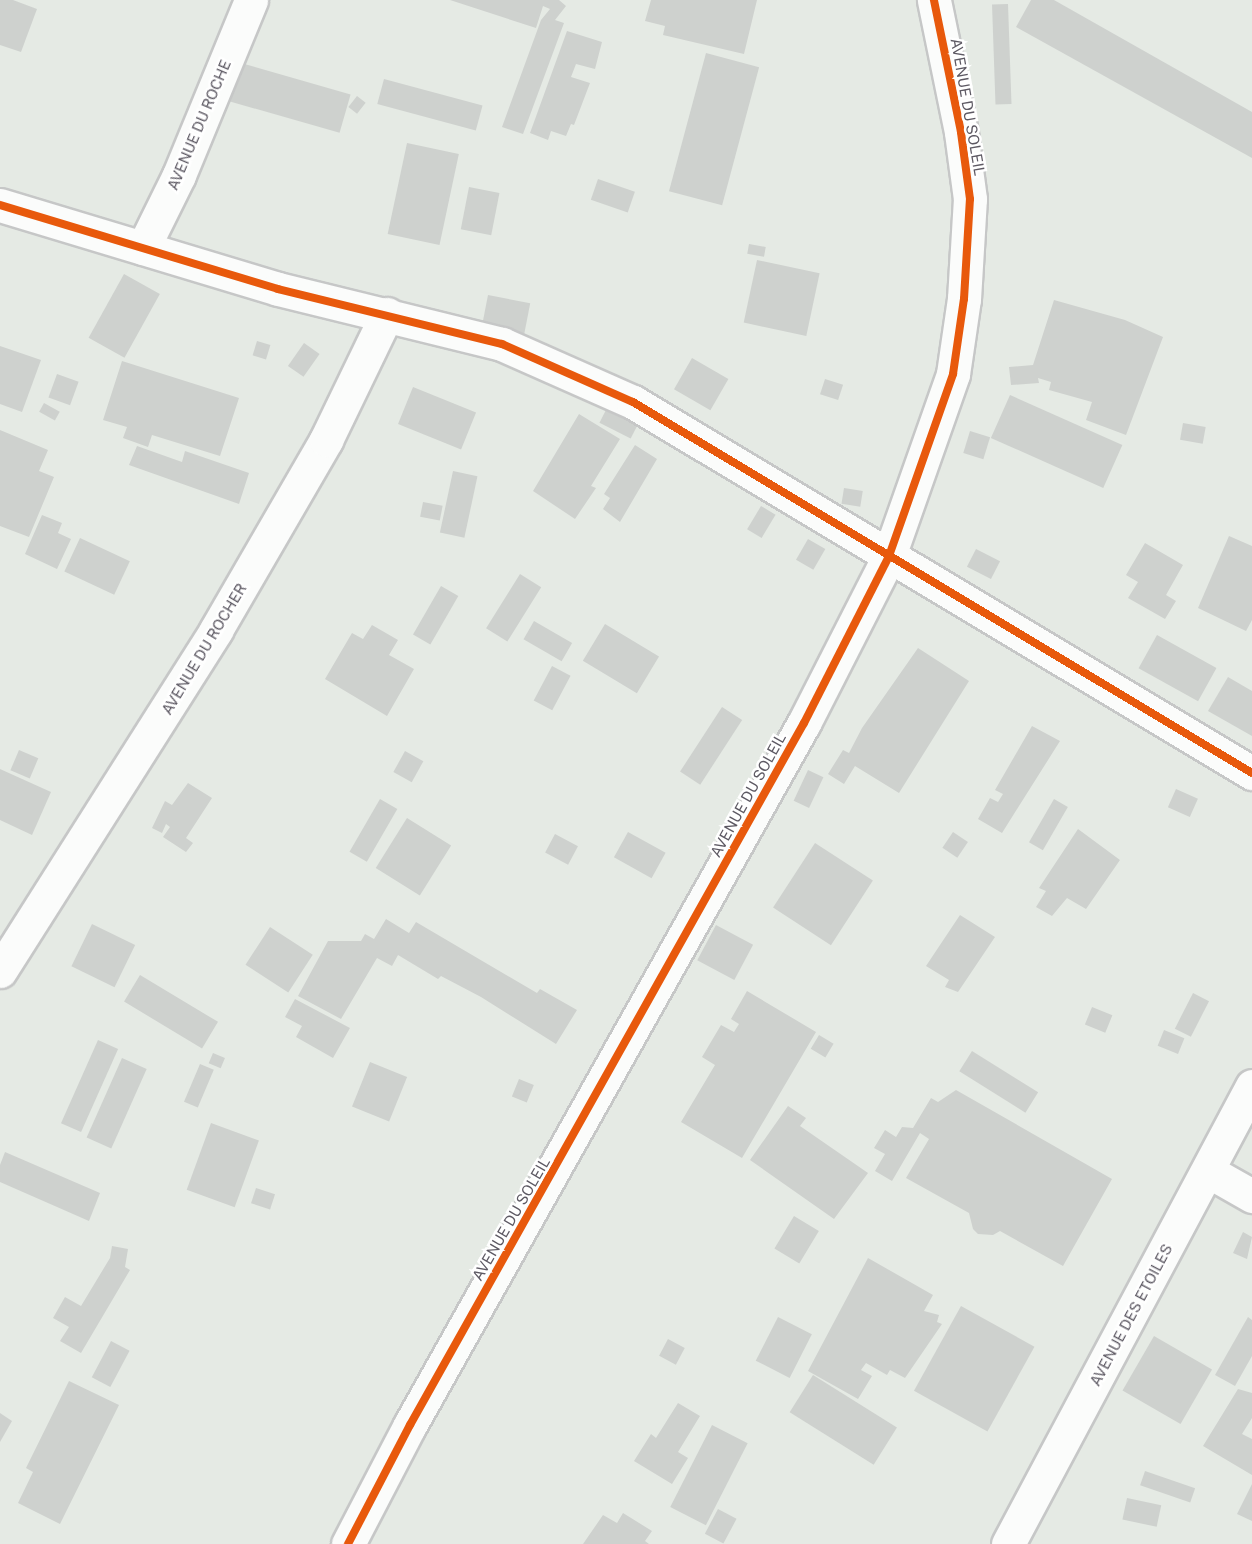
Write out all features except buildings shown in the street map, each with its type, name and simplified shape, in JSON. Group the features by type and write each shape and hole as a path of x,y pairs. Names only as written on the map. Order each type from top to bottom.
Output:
{"street":[{"name":"AVENUE DU ROCHE","path":"142,248 179,175 251,0"},
{"name":"AVENUE DU SOLEIL","path":"348,1544 410,1425 804,723 889,556 953,374 964,299 970,199 961,132 934,0"},
{"path":"0,205 278,289 502,344 633,402 1252,773"},
{"name":"AVENUE DU ROCHER","path":"0,971 216,630 326,440 387,314"},
{"name":"AVENUE DES ETOILES","path":"1008,1544 1252,1086"},
{"path":"1208,1171 1252,1196"}],"cycle path":[{"path":"348,1544 410,1425 804,723 889,556 953,374 964,299 970,199 961,132 934,0"},
{"path":"0,205 278,289 502,344 633,402 1252,773"}]}
